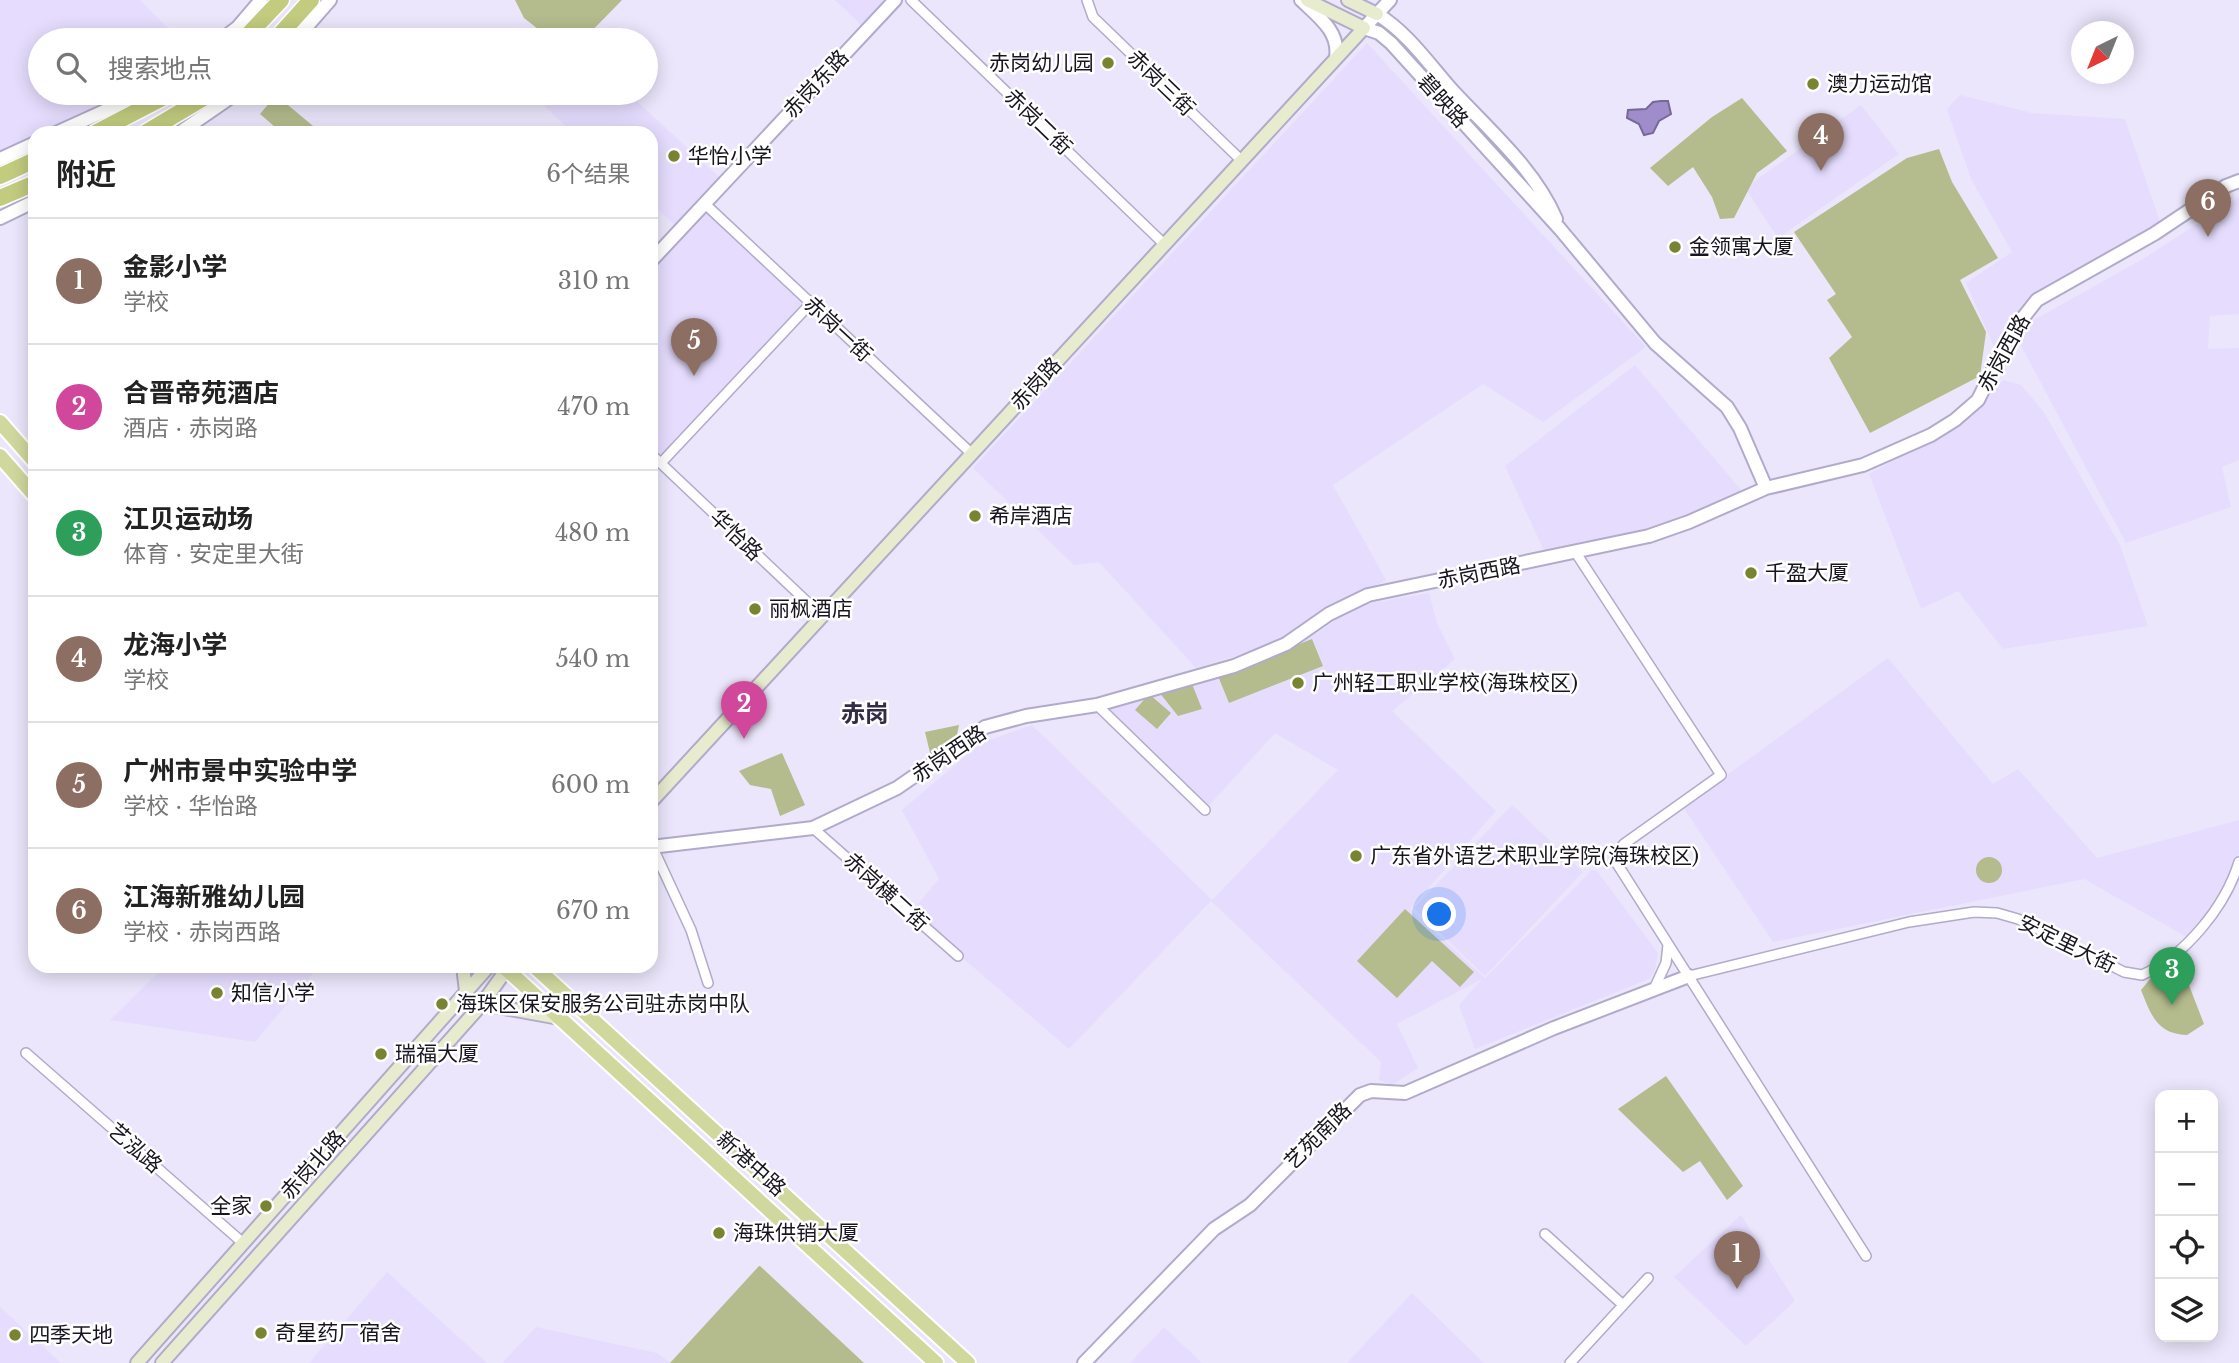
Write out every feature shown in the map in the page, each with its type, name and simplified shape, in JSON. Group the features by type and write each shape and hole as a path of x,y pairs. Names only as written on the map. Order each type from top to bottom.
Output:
{"highway":[{"path":"254,28 281,0"},
{"path":"286,28 311,0"},
{"path":"108,126 149,105"},
{"path":"157,126 192,105"},
{"path":"0,176 28,163"},
{"path":"0,198 28,186"}],"main road":[{"name":"碧映路","path":"1307,0 1364,28"},
{"name":"碧映路","path":"1348,0 1377,14"},
{"name":"赤岗路","path":"658,794 1364,28"},
{"path":"0,422 28,454"},
{"path":"0,456 28,488"},
{"name":"赤岗路","path":"658,787 681,767"},
{"path":"464,973 466,991"},
{"name":"赤岗北路","path":"137,1363 483,973"},
{"name":"赤岗北路","path":"162,1363 482,1004 503,973"},
{"name":"新港中路","path":"511,973 936,1363"},
{"name":"新港中路","path":"542,973 968,1363"},
{"path":"482,1004 559,1018"}],"street":[{"path":"237,28 261,0"},
{"path":"306,28 330,0"},
{"name":"赤岗东路","path":"658,253 895,0"},
{"name":"赤岗二街","path":"911,0 1165,244"},
{"name":"赤岗三街","path":"1087,0 1093,17 1242,161"},
{"path":"1301,0 1330,29 1338,47 1336,58"},
{"name":"赤岗路","path":"1364,28 1390,0"},
{"name":"碧映路","path":"1377,14 1408,40 1539,187 1560,229"},
{"name":"碧映路","path":"1364,28 1379,33 1391,43 1560,229 1655,343 1727,407 1740,428 1766,488"},
{"path":"72,126 118,105"},
{"path":"189,126 220,105"},
{"path":"91,126 94,116"},
{"path":"0,159 28,148"},
{"name":"赤岗西路","path":"658,845 813,828 897,788 985,727 1013,719 1097,705 1234,666 1270,652 1329,614 1368,596 1576,553 1679,526 1766,488 1863,465 1931,435 1955,420 1978,400 2011,333 2037,300 2239,181"},
{"name":"赤岗一街","path":"704,203 972,454"},
{"path":"0,218 28,204"},
{"path":"661,463 811,303"},
{"name":"华怡路","path":"658,460 822,616"},
{"path":"1576,553 1721,775 1624,844 1616,853 1615,862 1866,1256"},
{"path":"1097,705 1205,810"},
{"name":"赤岗横二街","path":"813,828 958,956"},
{"path":"658,859 691,930 708,984"},
{"name":"安定里大街","path":"1689,976 1941,915 1975,912 2007,915 2049,932 2124,972 2142,975 2177,953 2194,935 2228,887 2239,862"},
{"path":"1654,989 1666,963 1668,944"},
{"name":"艺苑南路","path":"1084,1363 1214,1229 1250,1205 1360,1095 1374,1091 1405,1093 1689,976"},
{"name":"艺泓路","path":"26,1053 243,1243"},
{"path":"1545,1234 1623,1305"},
{"path":"1570,1363 1648,1278"}],"shaded area":[{"path":"0,0 140,0 167,28 28,28 28,105 97,105 54,126 28,126 28,138 0,152"},
{"path":"835,0 884,0 861,25"},
{"path":"1367,43 1646,347 1543,422 1483,384 1333,485 1386,580 1285,641 1196,668 1099,562 1074,565 973,468"},
{"path":"1960,95 2032,113 2125,119 2160,222 2034,296 2014,316 1996,351 1966,283 2012,252 1971,179 1947,109"},
{"path":"1668,101 1671,114 1659,121 1653,133 1644,135 1639,124 1627,118 1628,110 1646,109 1653,102"},
{"name":"华怡小学","path":"641,105 721,179 678,228 658,209 658,126 565,126 545,107"},
{"path":"1861,105 1899,154 1778,238 1745,188"},
{"path":"2239,197 2239,314 2210,316 2208,349 2239,348 2239,460 2222,467 2231,507 2126,543 2018,340 2032,321 2141,260"},
{"path":"705,207 805,304 661,457 658,454 658,258"},
{"path":"1635,365 1742,491 1688,518 1545,553 1505,466"},
{"path":"2003,380 2021,385 2043,411 2120,545 2148,626 2003,649 1958,591 1921,609 1869,474 1971,417"},
{"path":"1429,593 1437,623 1455,659 1392,711 1496,811 1410,909 1485,978 1592,870 1597,871 1658,953 1655,970 1649,979 1475,1049 1459,1005 1482,979 1397,1024 1418,1068 1392,1085 1379,1080 1381,1062 1211,901 1069,1049 910,913 939,879 902,810 981,743 1032,725 1212,900 1338,770 1275,733 1205,810 1099,707 1317,633 1355,606"},
{"path":"1888,658 1993,784 2018,769 2097,858 2239,820 2239,853 2229,883 2190,939 2084,879 1773,942 1683,807"},
{"path":"1512,805 1583,872 1485,976 1414,908"},
{"name":"知信小学","path":"158,973 313,973 255,1042 110,1020"},
{"path":"1741,1215 1795,1301 1746,1346 1674,1277"},
{"path":"387,1272 487,1363 309,1363"},
{"path":"1412,1293 1484,1363 1347,1363"},
{"name":"四季天地","path":"0,1307 61,1363 0,1363"},
{"path":"536,1327 657,1353 670,1363 502,1363"},
{"path":"1164,1327 1202,1363 1130,1363"}],"green space":[{"path":"515,0 622,0 595,28 537,28 524,18"},
{"path":"1742,98 1787,151 1757,173 1734,218 1720,219 1712,197 1693,167 1668,186 1650,168 1712,117"},
{"path":"268,105 288,105 313,126 274,126 260,114"},
{"path":"1939,149 1952,182 1998,258 1960,280 1986,332 1980,376 1870,433 1829,358 1852,337 1827,300 1836,294 1794,232 1907,158"},
{"path":"1312,639 1323,666 1229,703 1218,676"},
{"path":"1192,684 1202,709 1178,716 1159,692"},
{"path":"1149,694 1171,713 1157,729 1135,710"},
{"path":"959,725 955,744 932,761 925,732"},
{"path":"782,753 805,805 780,816 771,789 750,785 739,771"},
{"path":"1989,857 1998,861 2002,870 1998,879 1989,883 1980,879 1976,870 1980,861"},
{"path":"1405,909 1474,972 1460,987 1432,961 1397,998 1357,961"},
{"path":"2180,962 2204,1024 2187,1035 2162,1027 2152,1015 2141,990 2156,972"},
{"path":"1666,1076 1743,1186 1727,1200 1700,1161 1683,1172 1618,1109"},
{"path":"760,1266 864,1363 670,1363"}],"place":[{"name":"赤岗幼儿园","path":"1108,63"},
{"name":"澳力运动馆","path":"1813,84"},
{"name":"华怡小学","path":"674,156"},
{"name":"龙海小学","path":"1821,171"},
{"name":"江海新雅幼儿园","path":"2208,237"},
{"name":"金领寓大厦","path":"1675,247"},
{"name":"广州市景中实验中学","path":"694,376"},
{"name":"希岸酒店","path":"975,516"},
{"name":"千盈大厦","path":"1751,573"},
{"name":"丽枫酒店","path":"755,609"},
{"name":"广州轻工职业学校(海珠校区)","path":"1298,683"},
{"name":"合晋帝苑酒店","path":"744,739"},
{"name":"广东省外语艺术职业学院(海珠校区)","path":"1356,856"},
{"name":"知信小学","path":"217,993"},
{"name":"海珠区保安服务公司驻赤岗中队","path":"442,1004"},
{"name":"江贝运动场","path":"2172,1005"},
{"name":"瑞福大厦","path":"381,1054"},
{"name":"全家","path":"266,1206"},
{"name":"海珠供销大厦","path":"719,1233"},
{"name":"金影小学","path":"1737,1289"},
{"name":"奇星药厂宿舍","path":"261,1333"},
{"name":"四季天地","path":"15,1335"}],"district":[{"name":"赤岗","path":"865,714"}]}
